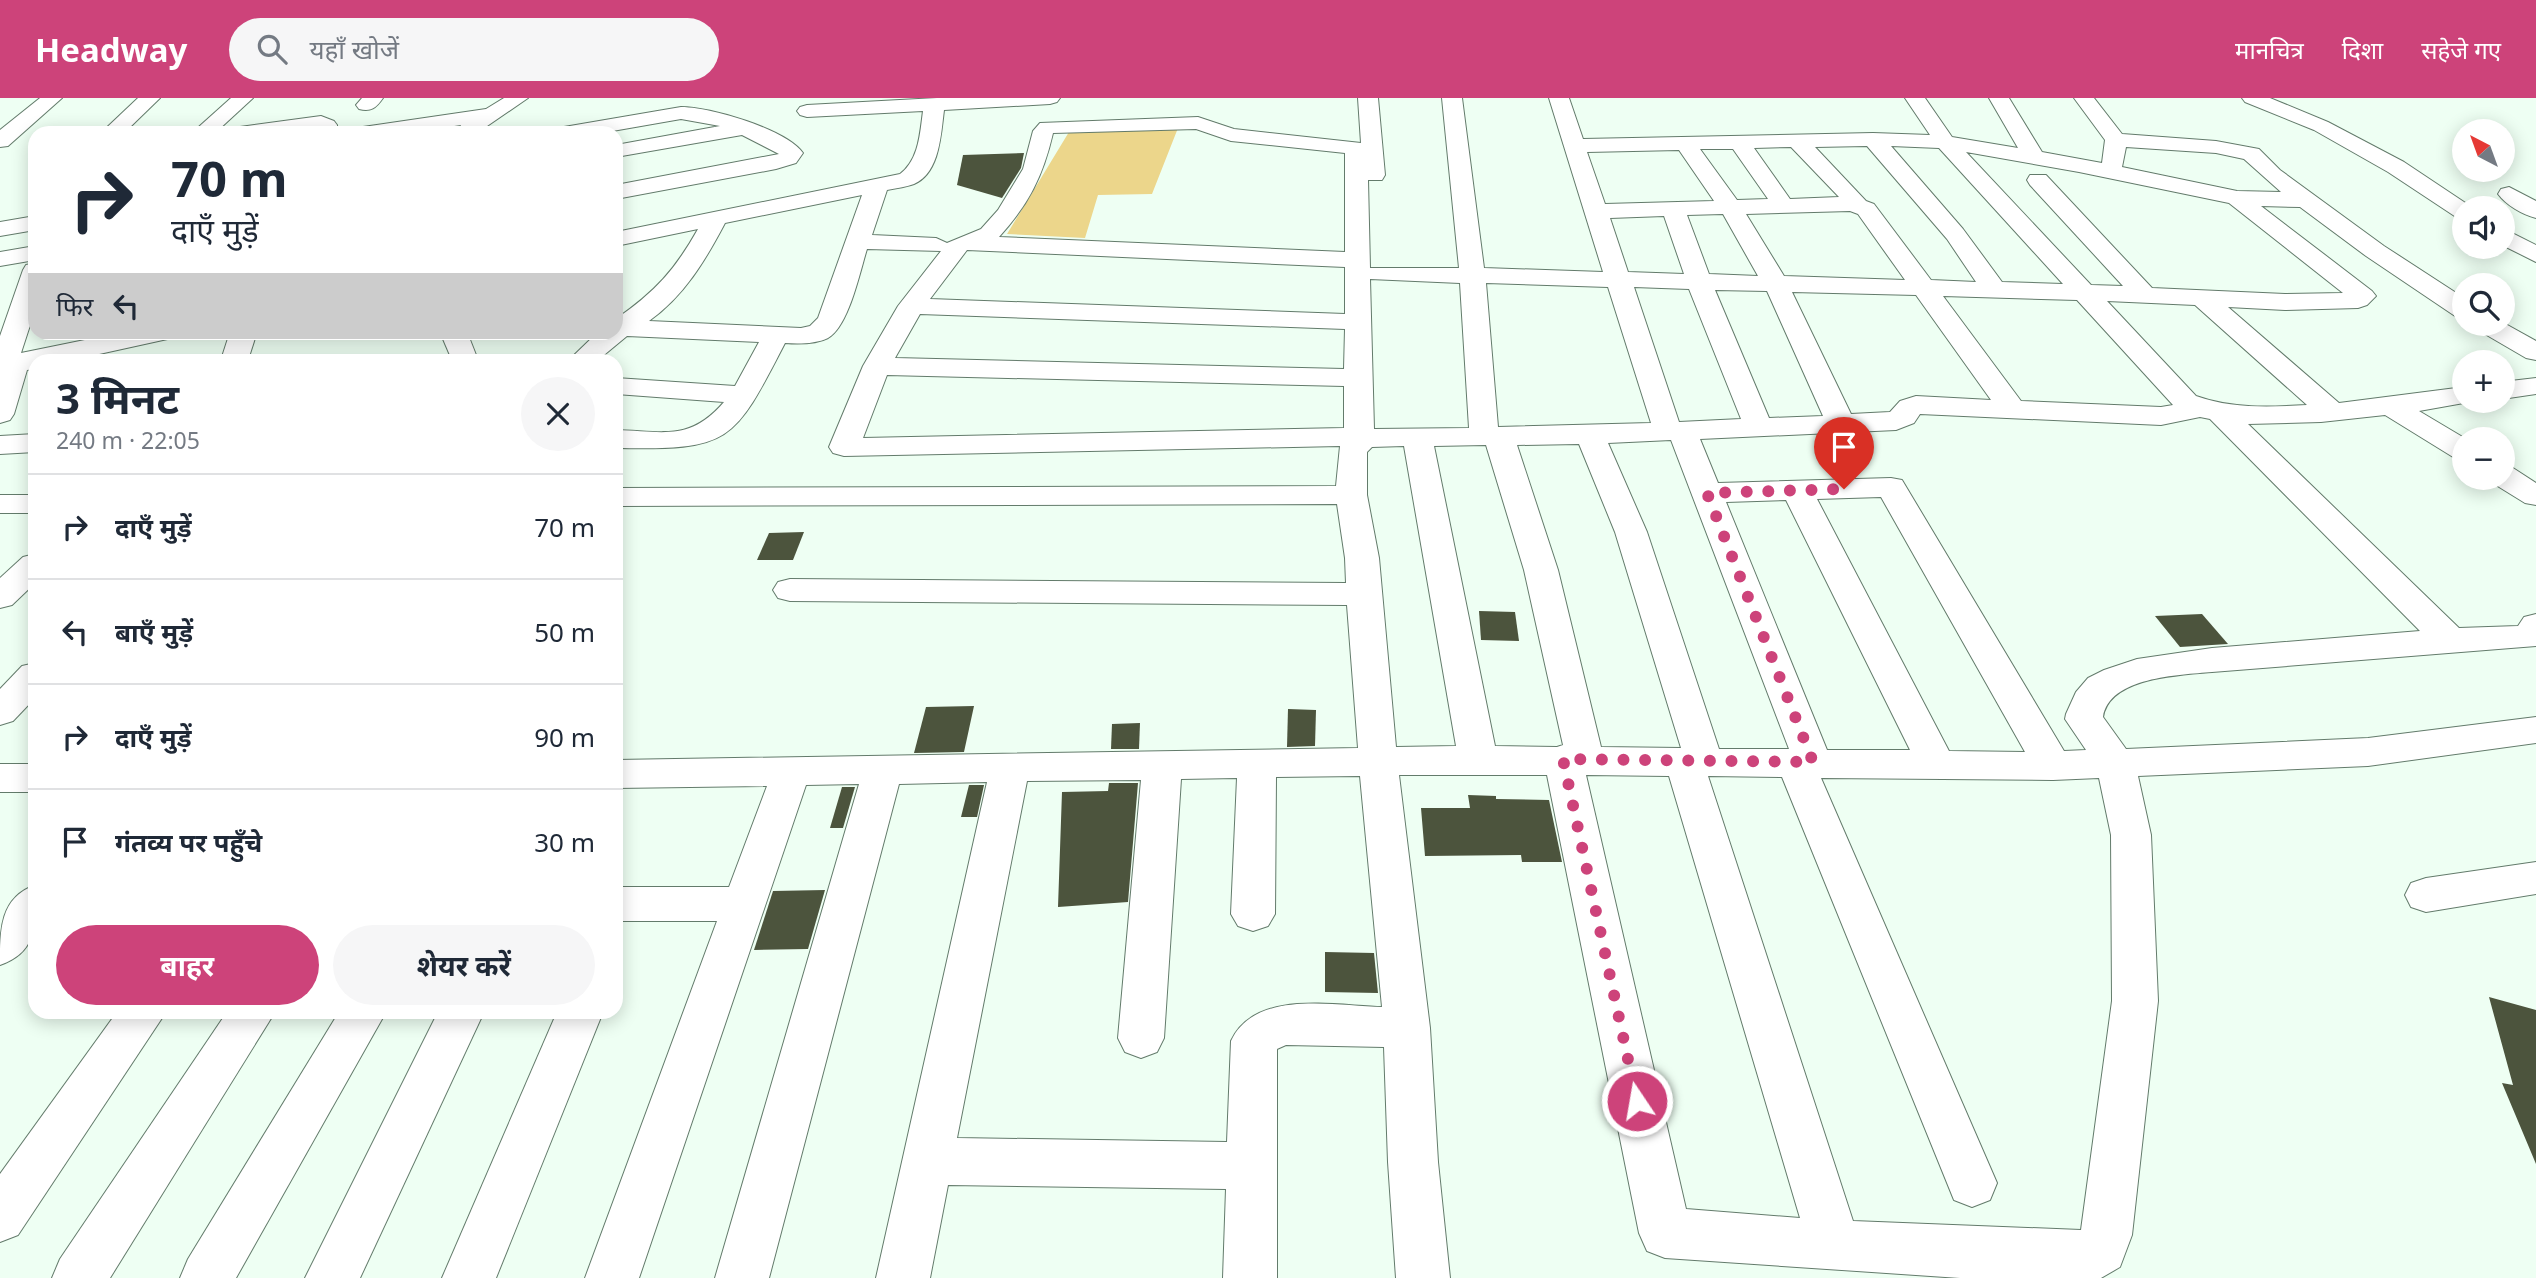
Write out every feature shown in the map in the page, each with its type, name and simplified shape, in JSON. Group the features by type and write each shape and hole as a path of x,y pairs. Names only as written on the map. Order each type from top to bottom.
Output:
{"street":[{"path":"0,141 52,98"},
{"path":"120,126 150,98"},
{"path":"212,126 243,98"},
{"path":"474,126 518,98"},
{"path":"807,111 1050,98"},
{"path":"1196,98 1198,123"},
{"path":"1368,98 1368,267 1357,322 1359,433 1356,437 844,447 877,366 911,306 958,245 989,234 1018,199 1034,169 1043,131 1047,127 1198,123 1231,135 1356,148 1368,267 1379,324 1373,422 1368,438"},
{"path":"1452,98 1492,437 1541,570 1574,759 1665,1233 1835,1247 2056,1257 2091,1256 2101,1249 2106,1235 2135,1001 2131,835 2116,764 2084,719 2085,709 2094,695 2102,686 2115,680 2176,664 2449,639 2527,638 2535,633 2536,625"},
{"path":"1559,98 1618,280 1675,432 1707,493 1804,762 1972,1183"},
{"path":"1915,98 1945,142 2020,178 2112,172 2237,198 2307,200"},
{"path":"1999,98 2020,178 2081,292 2186,402 2209,411 2449,639"},
{"path":"2084,98 2116,140 2112,172"},
{"path":"2252,98 2332,132 2396,167 2452,204"},
{"path":"623,232 716,219 907,179 921,168 934,105"},
{"path":"606,126 689,112 706,115 742,129 790,151 792,155 776,162 623,191"},
{"path":"412,126 489,115"},
{"path":"292,126 321,122 327,126"},
{"path":"623,150 742,129"},
{"path":"1575,146 1873,139 1945,142 2020,178 2146,295"},
{"path":"1873,139 1955,234 1995,289"},
{"path":"2116,140 2245,152 2375,251 2452,302"},
{"path":"1798,142 1849,194 1855,202 1853,204"},
{"path":"1740,144 1784,206"},
{"path":"1686,145 1730,207 1776,284 1841,424"},
{"path":"0,150 23,148"},
{"path":"623,329 811,335 826,327 877,186"},
{"path":"2508,194 2536,211"},
{"path":"967,243 1368,267 1471,276 1995,289 2319,302 2358,300 2363,296 2237,198"},
{"path":"1596,211 1853,204 1866,209 2012,410"},
{"path":"1673,209 1699,282 1759,428"},
{"path":"623,325 650,307 688,269 716,219"},
{"path":"0,229 28,224"},
{"path":"857,241 936,245"},
{"path":"2515,243 2536,255"},
{"path":"0,259 28,254"},
{"path":"2202,298 2331,411"},
{"path":"28,306 7,356 28,361"},
{"path":"911,306 1357,322"},
{"path":"623,439 699,437 718,426 734,408 776,335"},
{"path":"2508,336 2536,352"},
{"path":"61,354 126,340"},
{"path":"589,354 605,340"},
{"path":"0,414 28,363"},
{"path":"877,366 1359,378"},
{"path":"623,386 742,394"},
{"path":"2515,389 2536,386"},
{"path":"1423,1278 1413,1162 1407,1028 1378,760 1362,558 1351,495 1352,452 1356,443 1368,438 1590,435 1896,421 1903,417 1910,407 1916,405 2161,416 2209,411 2291,415 2452,397"},
{"path":"2389,405 2452,444"},
{"path":"1590,435 1613,478 1638,545 1694,761 1835,1247"},
{"path":"1417,437 1478,760"},
{"path":"0,445 28,443"},
{"path":"2515,483 2536,496"},
{"path":"1707,493 1891,487 2053,766"},
{"path":"1797,491 1936,764"},
{"path":"623,497 1351,495"},
{"path":"0,504 28,504"},
{"path":"0,597 28,571"},
{"path":"790,590 1363,594"},
{"path":"0,712 28,682"},
{"path":"623,774 1378,760 1574,759 2053,766 2368,752 2536,730"},
{"path":"1253,914 1257,764"},
{"path":"1141,1038 1161,765"},
{"path":"903,1278 1010,767"},
{"path":"741,1278 883,769"},
{"path":"612,1278 792,770"},
{"path":"0,778 28,778"},
{"path":"2426,895 2536,878"},
{"path":"623,911 745,904"},
{"path":"0,947 28,911"},
{"path":"0,1217 138,1019"},
{"path":"79,1278 247,1019"},
{"path":"207,1278 359,1019"},
{"path":"332,1278 458,1019"},
{"path":"469,1278 577,1019"},
{"path":"1250,1278 1254,1041 1269,1028 1286,1025 1407,1028"},
{"path":"927,1161 1251,1166"}],"shaded area":[{"path":"1072,127 1178,128 1152,194 1098,195 1085,238 1007,234"}],"building":[{"path":"1024,153 1021,168 1002,198 957,185 963,155"},
{"path":"804,532 793,560 757,560 769,533"},
{"path":"1479,611 1515,612 1519,641 1481,640"},
{"path":"2202,614 2228,644 2180,647 2155,616"},
{"path":"974,706 964,752 914,753 926,707"},
{"path":"1288,709 1316,710 1315,746 1287,747"},
{"path":"1140,723 1139,749 1111,749 1112,724"},
{"path":"1109,783 1138,783 1128,902 1058,907 1062,792 1108,791"},
{"path":"969,785 984,785 977,817 961,817"},
{"path":"842,787 855,787 843,828 830,828"},
{"path":"1468,795 1496,796 1496,799 1549,800 1562,862 1522,862 1521,855 1425,856 1421,808 1470,808"},
{"path":"825,890 808,949 754,950 773,891"},
{"path":"1325,952 1374,953 1378,993 1325,992"},
{"path":"2489,997 2536,1010 2536,1164 2502,1083 2513,1085"}],"route":[{"path":"1637,1101 1563,759 1813,762 1707,493 1844,489"}]}
